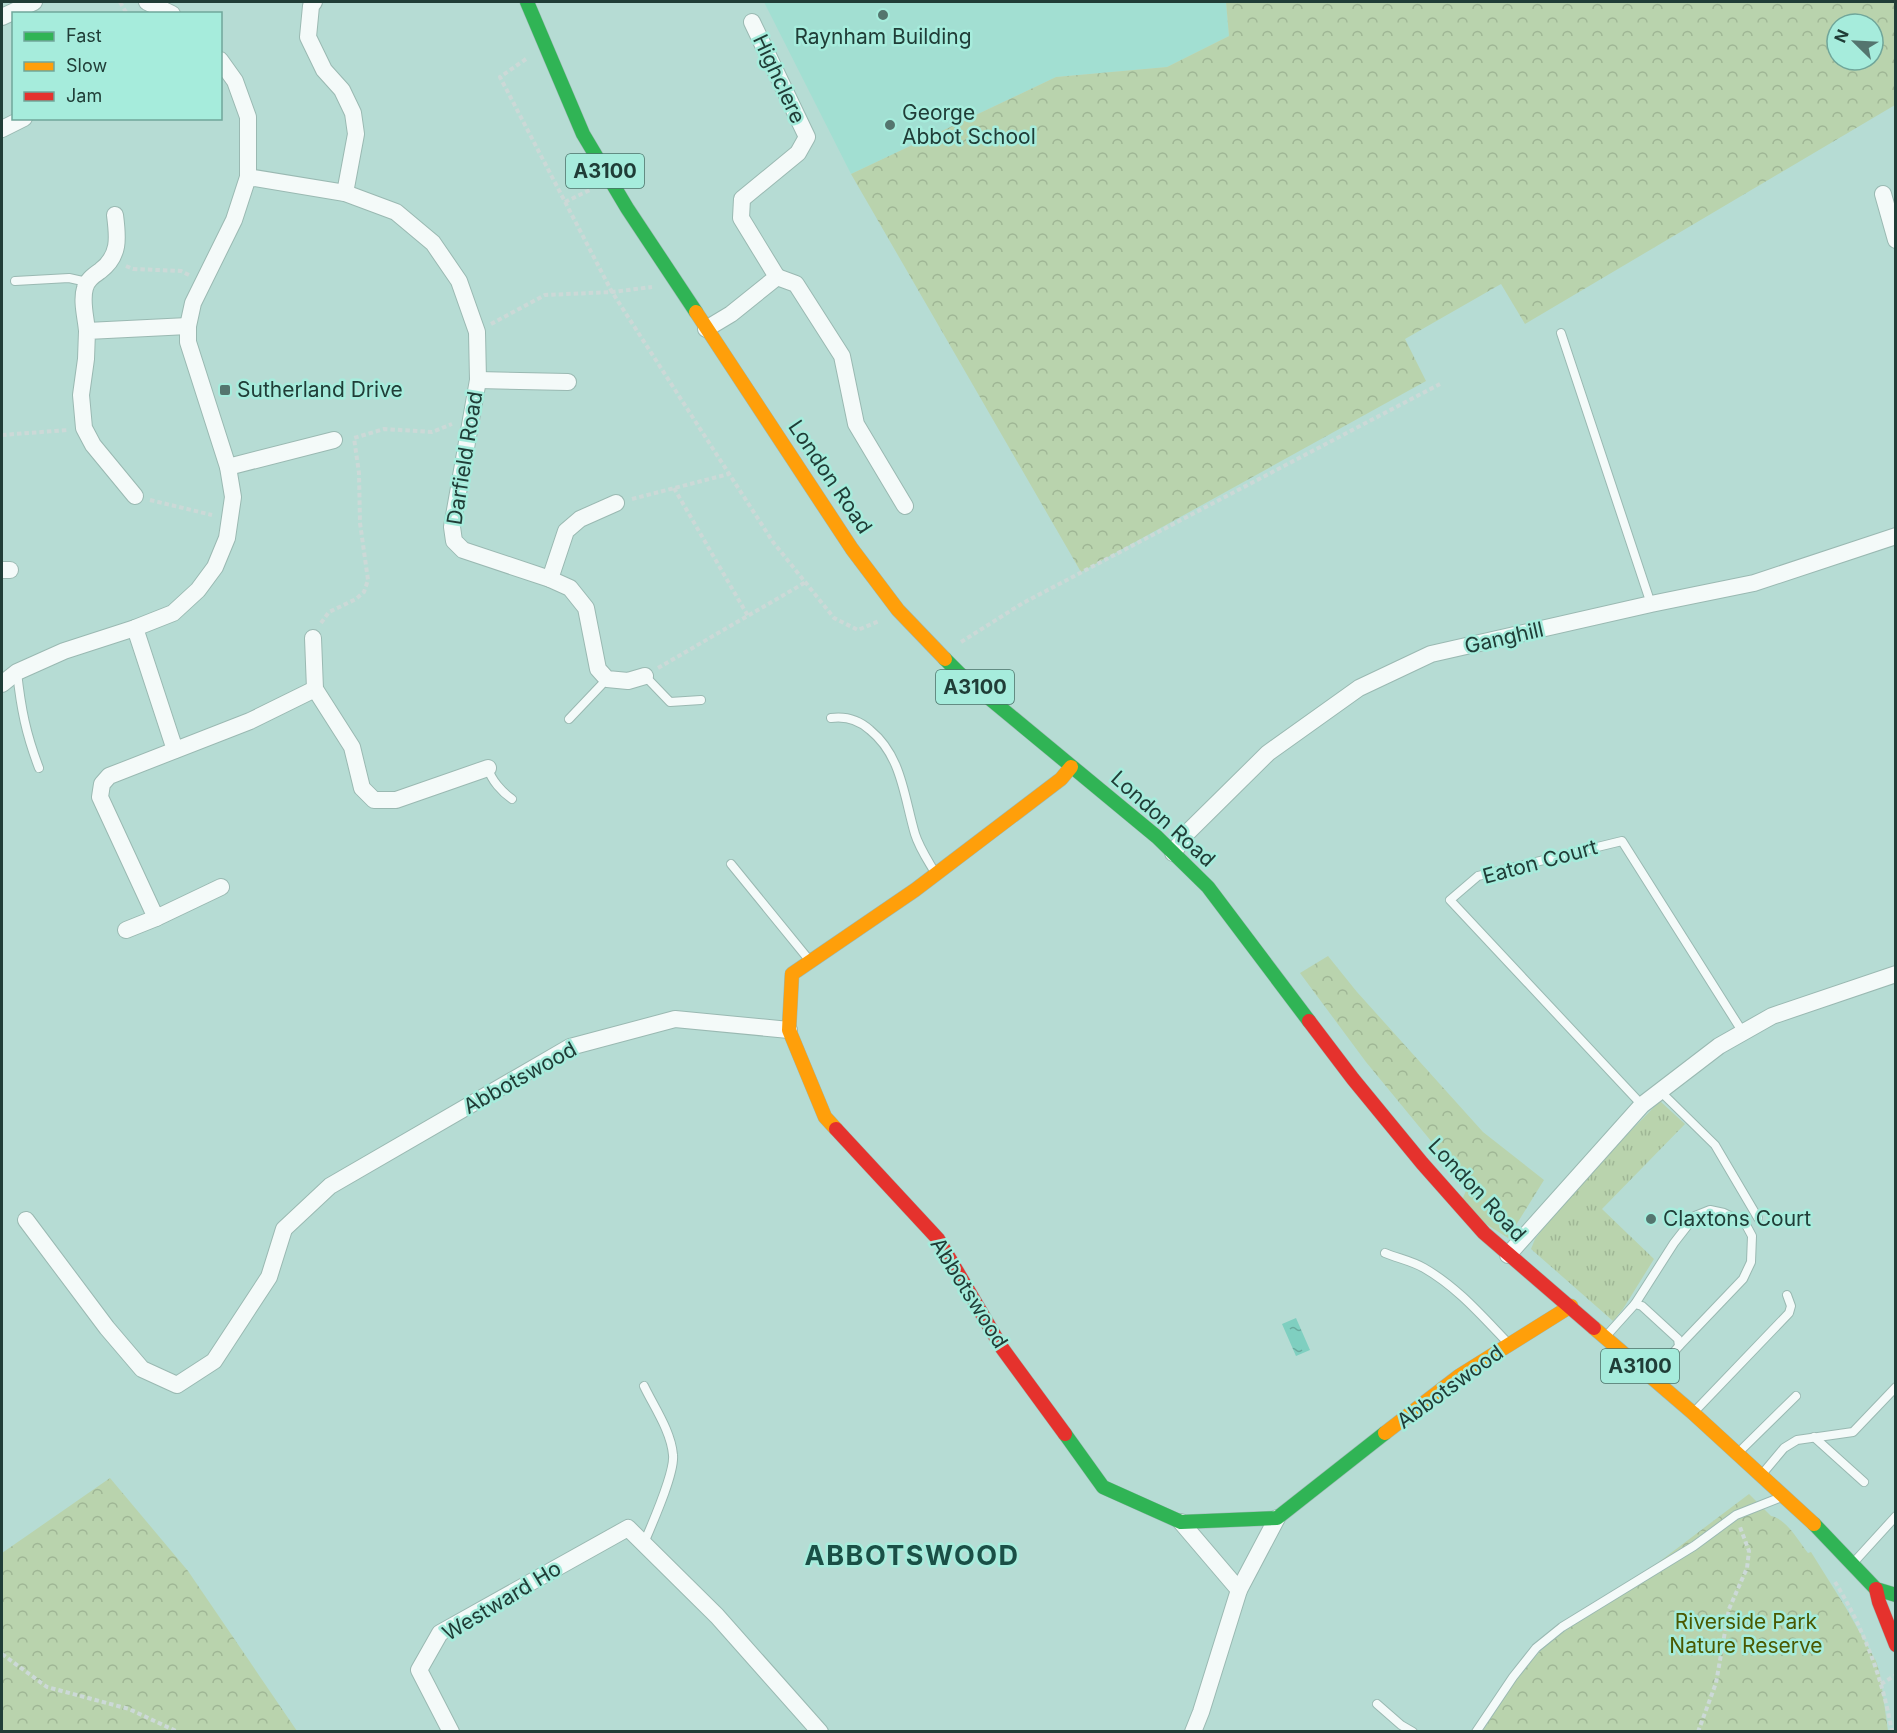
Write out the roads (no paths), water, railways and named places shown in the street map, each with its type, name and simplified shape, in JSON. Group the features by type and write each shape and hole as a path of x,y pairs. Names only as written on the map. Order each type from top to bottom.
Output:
{"main road":[{"name":"London Road","path":"528,2 584,134 627,208 852,549 898,610 939,654 1173,853 1208,887 1388,1123 1459,1207 1508,1255 1571,1306 1693,1413 1818,1528 1876,1589"},
{"name":"Abbotswood","path":"1071,766 1061,779 936,874 792,974 789,1030 825,1117 938,1239 1002,1347 1103,1487 1181,1522 1277,1518 1459,1376 1571,1306"},
{"path":"1876,1589 1896,1596"},
{"name":"A3100","path":"1876,1589 1896,1645"}],"street":[{"path":"13,12 34,2"},
{"path":"147,2 173,9"},
{"path":"314,2 311,6 308,37 324,70 342,90 353,113 356,134 345,193"},
{"name":"Highclere","path":"752,22 807,137 798,153 742,199 741,218 777,277 796,284 842,356 856,424 905,506"},
{"path":"2,684 17,672 64,651 173,613 198,590 215,567 227,538 233,497 228,467 188,342 188,326 193,303 234,220 248,177 248,117 235,81 222,63"},
{"path":"2,129 20,120"},
{"name":"Darfield Road","path":"248,177 345,193 396,212 433,243 459,280 477,332 478,380 452,527 454,541 463,550 570,588 586,608 598,669 607,679"},
{"path":"1883,194 1896,240"},
{"path":"116,216 118,238 112,259 87,282 84,294 87,331 81,395 84,428 93,445 135,496"},
{"path":"706,329 731,314 777,277"},
{"path":"87,331 188,326"},
{"name":"Darfield Road","path":"478,380 568,382"},
{"path":"228,467 334,440"},
{"path":"550,579 566,531 580,519 616,503"},
{"name":"Ganghill","path":"1173,853 1188,832 1268,753 1359,688 1431,654 1755,583 1896,536"},
{"path":"135,628 175,750"},
{"path":"313,638 315,689 352,747 362,788 374,800 396,800 488,768"},
{"path":"607,679 628,681 645,676"},
{"path":"156,918 100,797 102,784 109,776 250,721 315,689"},
{"path":"126,930 221,887"},
{"path":"1508,1255 1642,1105 1719,1046 1772,1016 1896,974"},
{"name":"Abbotswood","path":"26,1220 107,1328 142,1369 177,1385 214,1360 269,1277 284,1228 330,1186 570,1047 675,1019 789,1030"},
{"name":"Abbotswood","path":"1192,1731 1201,1712 1239,1590 1277,1518"},
{"name":"Abbotswood","path":"1181,1522 1239,1590"},
{"name":"Westward Ho","path":"451,1731 419,1670 440,1633 628,1528 644,1544"},
{"path":"644,1544 717,1616 820,1731"}],"lane":[{"path":"15,281 69,278 87,282"},
{"path":"1561,333 1651,604"},
{"path":"17,672 21,711 27,737 39,768"},
{"path":"645,676 670,702 701,700"},
{"path":"569,719 607,679"},
{"path":"831,718 840,717 865,725 885,744 904,787 915,835 936,874"},
{"path":"488,768 500,789 512,799"},
{"name":"Eaton Court","path":"1642,1105 1450,900 1478,876 1622,842 1742,1031"},
{"path":"731,864 810,961"},
{"path":"1660,1091 1714,1145 1758,1218"},
{"path":"1606,1337 1635,1304 1674,1243 1695,1216 1710,1210 1724,1213 1745,1223 1752,1236 1751,1262 1743,1279 1679,1346 1653,1377"},
{"path":"1385,1253 1422,1267 1450,1285 1509,1345"},
{"path":"1693,1413 1789,1313 1791,1306 1787,1295"},
{"path":"1635,1304 1642,1306 1678,1339 1679,1346"},
{"path":"644,1386 672,1447 673,1462 644,1544"},
{"path":"1760,1475 1784,1448 1797,1440 1853,1432 1896,1387"},
{"path":"1737,1454 1796,1396"},
{"path":"1814,1437 1864,1482"},
{"path":"1476,1731 1536,1648 1562,1627 1694,1545 1736,1515 1783,1497"},
{"path":"1853,1564 1896,1516"},
{"path":"1377,1704 1401,1725 1413,1731"}],"water":[{"path":"1296,1318 1310,1350 1296,1356 1282,1324"}],"place":[{"name":"Raynham Building","path":"883,15"},
{"name":"George Abbot School","path":"890,125"},
{"name":"Sutherland Drive","path":"225,390"},
{"name":"Claxtons Court","path":"1651,1219"}],"district":[{"name":"ABBOTSWOOD","path":"912,1556"}],"park label":[{"name":"Riverside Park Nature Reserve","path":"1746,1634"}]}
